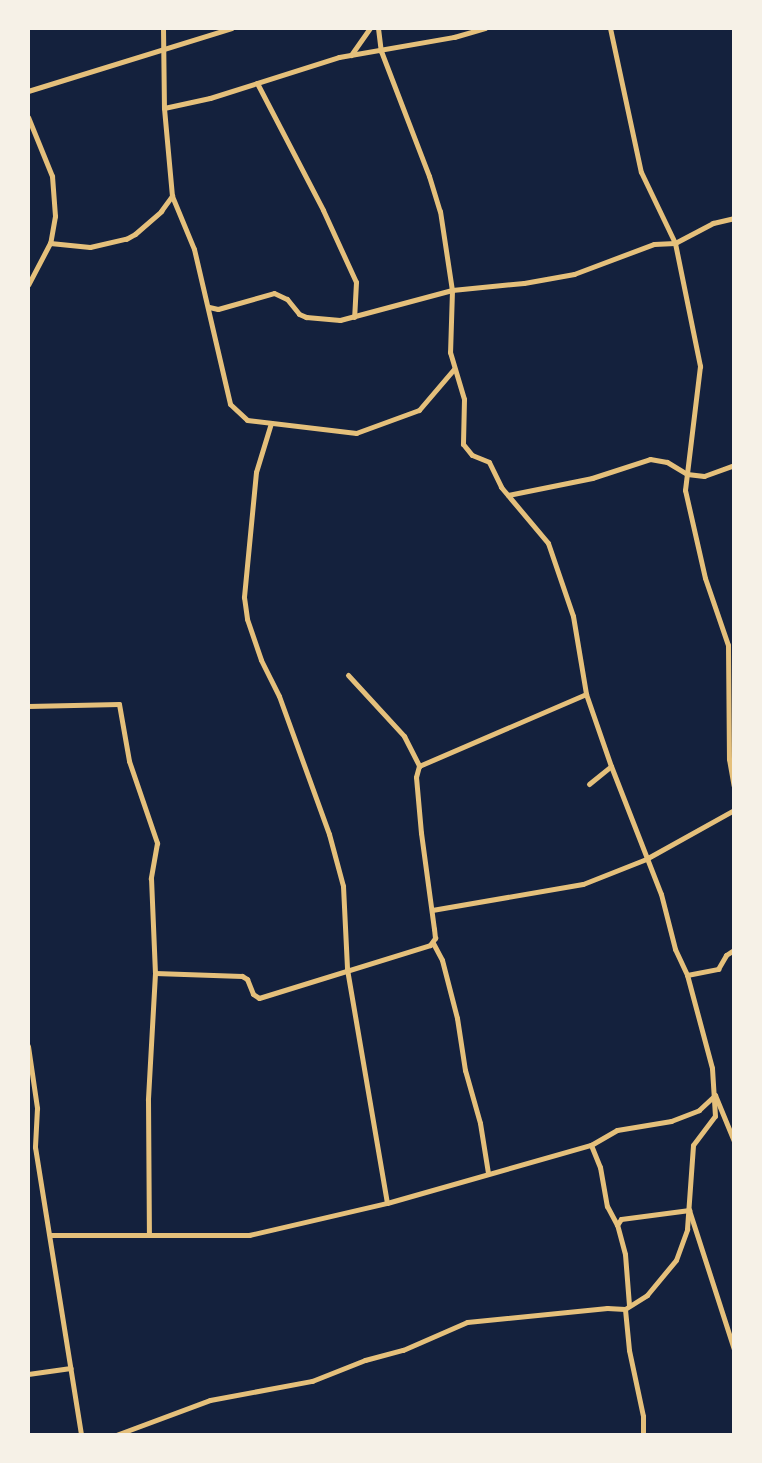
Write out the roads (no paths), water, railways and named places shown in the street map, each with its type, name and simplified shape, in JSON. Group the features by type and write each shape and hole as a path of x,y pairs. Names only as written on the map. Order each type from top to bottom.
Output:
{"street":[{"path":"163,28 164,108 172,195 194,249 230,404 247,420 356,433 419,410 454,369"},
{"path":"28,91 231,28"},
{"path":"116,1435 210,1400 312,1381 365,1360 403,1350 467,1322 627,1307 647,1295 676,1260 687,1229 693,1145 715,1116 712,1068 687,975 586,694 573,616 548,543 508,495 489,462 472,455 463,444 464,399 450,352 452,290 433,188 377,39 370,28 351,55"},
{"path":"377,39 378,28"},
{"path":"164,108 351,55 485,28"},
{"path":"610,28 641,172 675,243 700,366 685,490 705,578 728,645 729,759 734,786"},
{"path":"257,83 323,210 356,282 354,317"},
{"path":"28,117 44,151 53,184 55,216 50,243 28,285"},
{"path":"50,243 90,247 126,239 161,211 172,195"},
{"path":"209,307 218,309 237,305 274,293 287,299 299,314 306,317 340,320 452,290 524,283 574,274 654,244 675,243 713,223 734,218"},
{"path":"271,423 256,472 244,597 247,619 261,660 279,696 329,834 343,886 347,969 387,1203"},
{"path":"508,495 592,478 650,459 667,462 687,474 704,476 734,465"},
{"path":"348,674 404,736 419,766 416,777 432,910 433,943 442,960 457,1018 465,1070 480,1123 488,1172"},
{"path":"419,766 586,694"},
{"path":"28,706 112,702 122,709 129,761 158,843 151,878 155,973 148,1100 149,1233"},
{"path":"589,784 611,766"},
{"path":"432,910 583,884 646,859 734,810"},
{"path":"155,973 243,976 253,994 259,998 403,952 416,951 433,943"},
{"path":"687,975 718,969 726,955 734,950"},
{"path":"28,1046 37,1108 35,1147 81,1435"},
{"path":"715,1095 734,1141"},
{"path":"50,1235 249,1235 387,1203 488,1172 591,1145 617,1130 671,1121 699,1110 715,1095"},
{"path":"591,1145 600,1167 607,1206 617,1225 625,1254 629,1350 643,1416 643,1435"},
{"path":"617,1225 621,1219 689,1210"},
{"path":"689,1210 734,1349"},
{"path":"28,1374 71,1368"}]}
